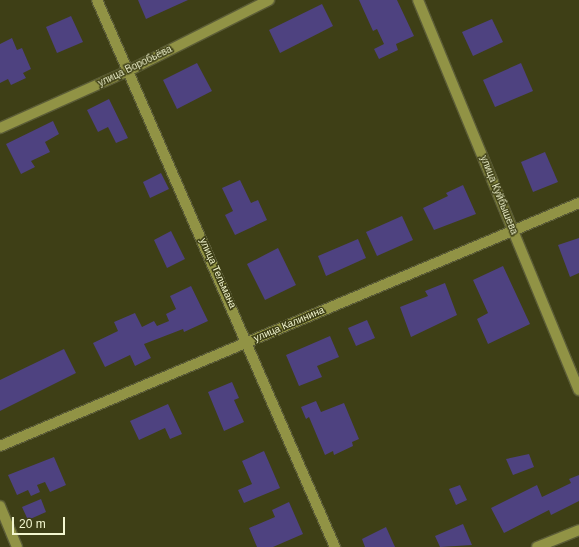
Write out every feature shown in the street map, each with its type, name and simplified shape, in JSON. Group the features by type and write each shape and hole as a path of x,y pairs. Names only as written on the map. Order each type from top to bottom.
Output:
{"street":[{"name":"улица Тельмана","path":"97,0 248,341 335,547"},
{"name":"улица Воробьёва","path":"0,128 128,71 269,0"},
{"name":"улица Куйбышева","path":"418,0 579,390"},
{"name":"улица Калинина","path":"0,446 579,203"},
{"path":"0,506 17,547"},
{"path":"537,547 579,530"}],"building":[{"path":"138,0 188,0 146,19"},
{"path":"359,0 397,0 414,36 396,44 398,50 379,59 374,49 384,44 377,29 373,31"},
{"path":"322,4 333,26 280,53 269,30"},
{"path":"71,16 83,42 57,53 46,27"},
{"path":"492,19 503,42 473,56 462,32"},
{"path":"12,38 17,50 22,48 31,69 23,73 26,78 11,85 8,79 0,83 0,44"},
{"path":"197,63 212,91 177,109 163,80"},
{"path":"521,63 533,91 495,107 483,80"},
{"path":"109,99 128,138 116,143 108,127 98,132 87,110"},
{"path":"53,121 59,134 45,142 50,152 31,161 35,167 21,174 6,144"},
{"path":"545,152 558,182 533,192 521,162"},
{"path":"161,173 169,189 150,198 143,182"},
{"path":"240,180 251,203 258,200 267,220 235,235 225,215 233,211 222,188"},
{"path":"463,185 476,214 434,230 423,208 448,196 446,193"},
{"path":"402,216 413,240 377,256 366,232"},
{"path":"171,231 185,259 167,268 154,240"},
{"path":"579,238 579,273 570,277 558,245"},
{"path":"358,239 366,258 326,276 318,256"},
{"path":"278,248 296,285 265,300 247,264"},
{"path":"503,266 530,324 488,344 477,319 488,313 473,280"},
{"path":"445,283 457,315 411,337 400,307 428,296 425,291"},
{"path":"191,286 208,321 184,332 183,329 144,344 151,358 135,366 130,355 105,367 93,343 118,331 114,322 135,313 142,327 154,321 157,326 169,321 166,314 176,309 170,296"},
{"path":"367,320 375,338 356,346 348,328"},
{"path":"330,336 339,357 317,366 322,377 299,386 286,355"},
{"path":"64,349 76,373 0,411 0,380"},
{"path":"232,382 239,398 234,400 244,422 224,431 208,392"},
{"path":"316,401 321,412 344,403 359,439 352,442 353,446 334,455 333,451 325,455 309,417 306,419 301,407"},
{"path":"168,404 182,434 170,439 165,428 139,440 130,421"},
{"path":"264,451 280,488 244,503 238,490 252,484 242,461"},
{"path":"529,454 534,467 513,475 506,459"},
{"path":"54,457 66,485 50,492 45,482 37,485 40,492 31,496 28,490 17,495 8,475"},
{"path":"579,475 579,501 551,515 549,510 504,533 491,508 537,485 542,497 571,483 569,479"},
{"path":"460,485 467,500 456,505 449,489"},
{"path":"41,499 46,512 28,520 22,507"},
{"path":"289,502 303,534 273,547 257,547 249,528 275,517 272,510"},
{"path":"463,524 472,545 440,547 435,536"},
{"path":"386,527 395,547 365,547 362,539"}]}
